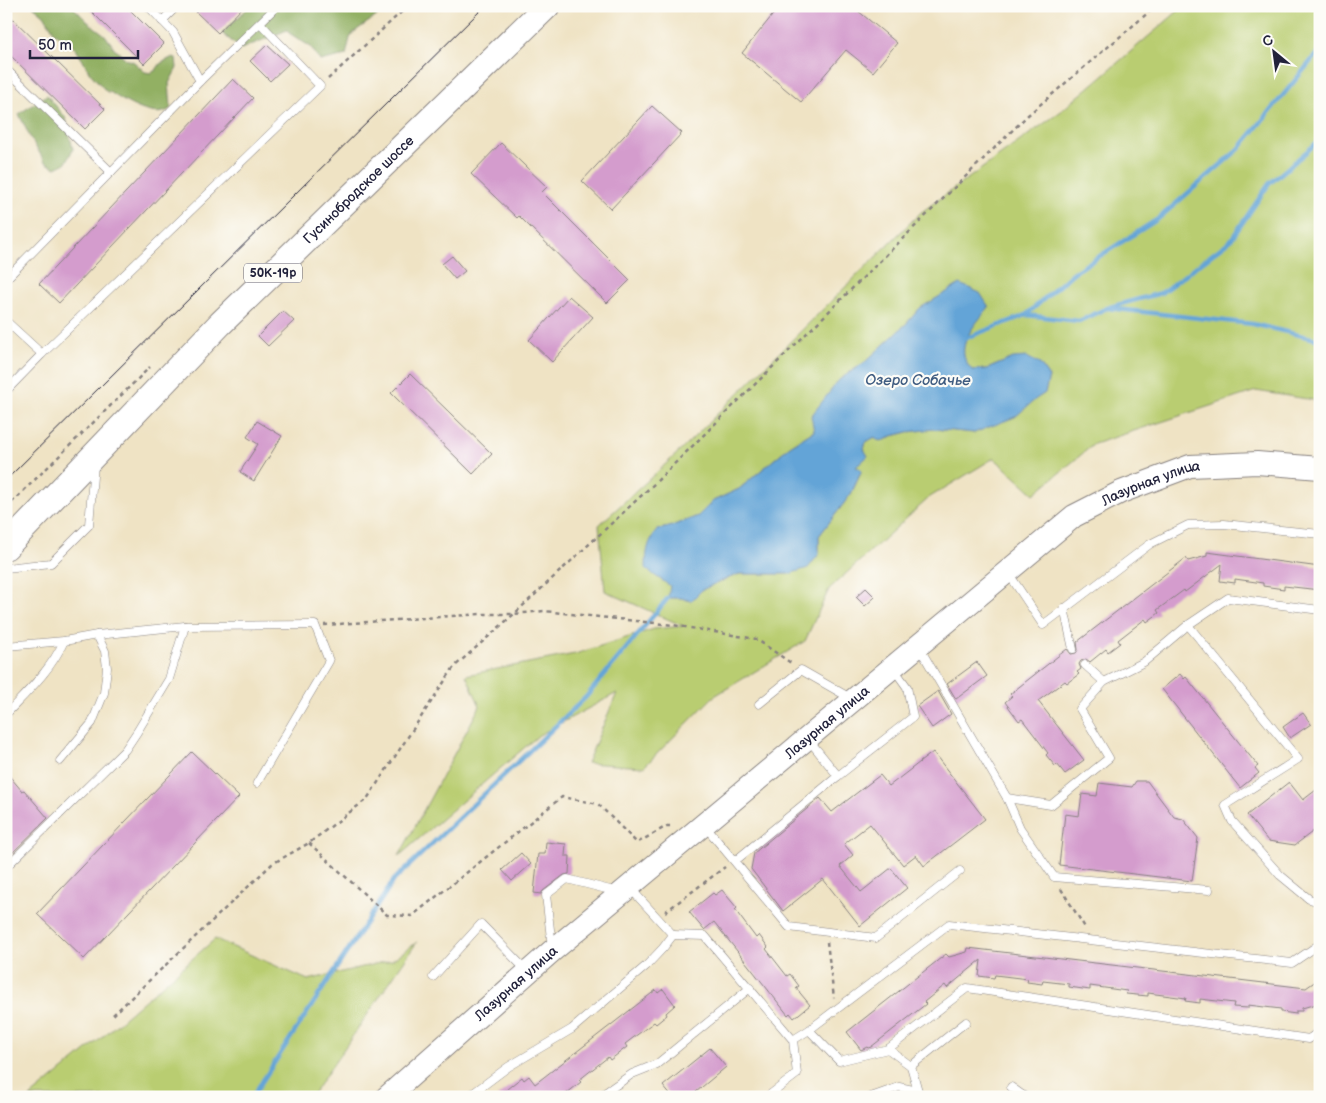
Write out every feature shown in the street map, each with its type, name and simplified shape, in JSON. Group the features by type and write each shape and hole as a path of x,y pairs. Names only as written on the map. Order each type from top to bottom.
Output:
{"main road":[{"name":"Гусинобродское шоссе","path":"6,547 220,324 547,6"}],"street":[{"name":"Лазурная улица","path":"387,1097 552,951 1074,516 1121,492 1190,466 1257,462 1320,468"}],"lane":[{"path":"148,6 173,32 200,81"},
{"path":"162,21 177,6"},
{"path":"6,279 200,81 277,6"},
{"path":"6,391 320,86 260,23"},
{"path":"6,69 111,172"},
{"path":"6,321 42,354"},
{"path":"6,568 51,563 89,526 95,454"},
{"path":"1008,572 1043,625 1150,544 1188,525 1224,524 1320,534"},
{"path":"1007,798 1051,805 1109,758 1080,709 1104,682 1144,662 1188,626 1228,598 1320,610"},
{"path":"1064,608 1073,649"},
{"path":"6,646 185,626 316,625 329,661 257,783"},
{"path":"6,867 125,750 170,679 185,626"},
{"path":"1188,626 1298,759 1225,805 1232,821 1280,875 1309,899 1320,902"},
{"path":"60,761 92,723 104,694 107,668 106,651 97,635"},
{"path":"6,714 44,674 59,653 64,641"},
{"path":"919,646 1007,798 1020,828 1054,877 1209,890"},
{"path":"1085,666 1104,682"},
{"path":"735,861 913,717 907,686 893,668"},
{"path":"759,704 801,670 854,700"},
{"path":"808,738 838,776"},
{"path":"704,825 789,927 876,938 960,871"},
{"path":"552,951 546,895 567,879 626,890 674,936 705,936 793,1040 797,1074 767,1097"},
{"path":"433,977 482,924 528,972"},
{"path":"793,1040 836,1010 949,924 1292,963 1320,944"},
{"path":"468,1097 508,1067 572,1028 646,966 674,936"},
{"path":"599,1097 632,1074 657,1064 750,988"},
{"path":"808,1030 839,1061 888,1050 967,988 1309,1039 1320,1032"},
{"path":"911,1066 966,1022"},
{"path":"888,1050 911,1066 920,1094"},
{"path":"871,1097 899,1087 920,1094"},
{"path":"1010,1087 1024,1097"}],"path":[{"path":"320,86 408,6"},
{"path":"114,1015 272,864 309,843 368,799 454,667 514,614 662,476 1028,115 1156,6"},
{"path":"316,625 544,611 673,625 756,639 801,670"},
{"path":"309,843 387,915 412,916 562,798 598,804 637,843 668,826 704,825"},
{"path":"657,918 735,861"},
{"path":"1054,877 1087,931 1087,940"},
{"path":"826,932 836,1010"}],"green space":[{"path":"33,6 72,6 105,35 115,49 126,59 134,62 145,72 151,73 161,63 173,57 176,58 177,68 169,83 171,108 165,112 157,113 140,109 107,92 90,73 76,49 55,33 44,15"},
{"path":"250,6 378,6 381,13 354,32 350,38 346,55 320,61 311,47 287,30 241,49 222,33"},
{"path":"1184,6 1320,6 1320,401 1256,391 1094,444 1034,494 994,458 930,497 829,589 805,641 713,697 644,767 587,763 617,693 539,735 399,856 480,706 466,675 575,654 654,629 683,626 605,591 599,525 681,450 920,213 1060,112","holes":["960,285 970,289 963,352 965,363 971,370 987,369 1001,363 1040,364 1049,377 1045,393 993,425 974,433 934,429 908,432 887,439 875,437 866,442 855,468 861,473 851,494 819,536 819,554 789,574 739,574 702,590 691,601 681,598 668,598 671,586 656,530 698,516 713,501 739,489 790,446 814,431 839,380 865,362 906,324 920,308"]},
{"path":"47,95 65,117 73,149 66,163 56,168 45,162 19,114"},
{"path":"215,939 308,980 392,960 417,942 311,1097 30,1097 99,1040"}],"water":[{"name":"Озеро Собачье","path":"960,284 980,293 989,307 972,329 964,345 966,362 972,370 987,369 1013,358 1027,357 1040,364 1049,377 1045,393 1015,417 974,433 934,429 908,432 881,441 875,437 866,442 864,449 868,456 856,467 861,469 861,472 851,494 819,536 819,554 808,568 789,574 739,574 702,590 691,601 681,598 668,598 670,586 646,569 648,548 657,530 698,516 713,501 739,489 790,446 814,431 811,416 839,380 865,362 906,324 920,308"}],"building":[{"path":"86,6 126,6 164,44 144,64"},
{"path":"201,6 244,6 218,33 196,12"},
{"path":"780,6 852,6 897,43 873,72 846,50 801,102 742,53"},
{"path":"6,12 105,109 85,129 6,51"},
{"path":"267,45 288,64 270,81 250,61"},
{"path":"233,79 253,98 59,303 39,284"},
{"path":"652,106 682,133 611,209 582,181"},
{"path":"501,143 547,187 542,192 630,280 607,303 519,216 517,218 471,174"},
{"path":"452,256 465,271 455,279 442,264"},
{"path":"569,296 593,317 552,362 529,340"},
{"path":"283,311 294,321 268,346 258,336"},
{"path":"410,374 492,454 473,474 391,393"},
{"path":"257,421 282,436 254,481 240,472 258,444 247,437"},
{"path":"1207,552 1320,567 1320,590 1284,586 1284,589 1263,586 1263,583 1235,579 1235,583 1220,581 1222,564 1157,610 1159,613 1147,622 1145,619 1118,640 1120,643 1108,652 1106,649 1090,662 1086,659 1081,661 1079,664 1081,669 1077,672 1079,674 1067,683 1065,681 1038,701 1084,760 1065,774 1057,764 1055,766 1046,755 1048,753 1022,719 1019,721 1005,702 1012,696 1010,694 1067,649 1071,654 1076,653 1078,650 1077,642 1186,558 1188,561 1207,556"},
{"path":"866,588 875,597 865,606 856,597"},
{"path":"977,662 987,676 956,699 947,684"},
{"path":"1180,674 1184,679 1186,677 1258,766 1255,768 1259,773 1240,788 1162,689"},
{"path":"938,691 951,714 932,728 917,706"},
{"path":"1303,713 1311,724 1290,738 1283,727"},
{"path":"192,752 239,797 84,959 37,914"},
{"path":"933,752 985,819 924,866 916,855 903,865 870,824 844,844 853,855 840,866 861,892 891,868 907,888 860,926 823,879 783,911 751,869 754,853 820,798 832,812 880,775 889,786"},
{"path":"6,772 48,818 6,859"},
{"path":"1136,781 1147,781 1174,817 1183,819 1198,838 1192,881 1059,865 1065,814 1079,816 1082,794 1097,796 1099,783 1132,787"},
{"path":"1289,782 1303,800 1320,787 1320,826 1295,845 1268,841 1247,815"},
{"path":"546,842 566,844 565,856 570,856 569,874 564,875 541,894 534,893 538,854 545,854"},
{"path":"521,853 531,864 512,881 502,870"},
{"path":"722,890 737,908 735,910 756,938 759,935 768,947 766,949 787,976 790,974 799,986 796,988 810,1005 794,1018 790,1013 788,1015 714,922 704,930 689,912 713,893 715,895"},
{"path":"968,948 1306,988 1320,978 1320,1003 1302,1008 1302,1011 1296,1011 1296,1014 1281,1012 1281,1009 1248,1005 1248,1008 1233,1007 1234,1003 1200,999 1200,1003 1185,1001 1186,998 1148,993 1148,996 1126,994 1127,991 1090,986 1090,990 1069,987 1069,984 1043,981 1042,984 1027,982 1028,979 995,975 994,978 979,976 981,960 947,988 945,985 924,1002 926,1004 871,1047 861,1050 847,1032 946,954 949,957 967,952"},
{"path":"663,989 675,1005 666,1013 667,1015 656,1024 654,1022 625,1044 627,1047 610,1060 608,1057 579,1080 581,1082 562,1097 545,1097 542,1092 536,1097 497,1097 522,1077 524,1080 529,1076 535,1084 656,990 658,993"},
{"path":"710,1048 726,1067 690,1097 672,1097 663,1086"}],"waterway":[{"path":"1026,315 1073,273 1158,219 1239,149 1320,50"},
{"path":"1110,307 1161,293 1230,241 1269,184 1320,140"},
{"path":"966,338 1026,315 1079,321 1107,308 1253,324 1320,340"},
{"path":"252,1097 394,880 586,697 668,598"}],"tram line":[{"path":"6,480 485,6"}]}
